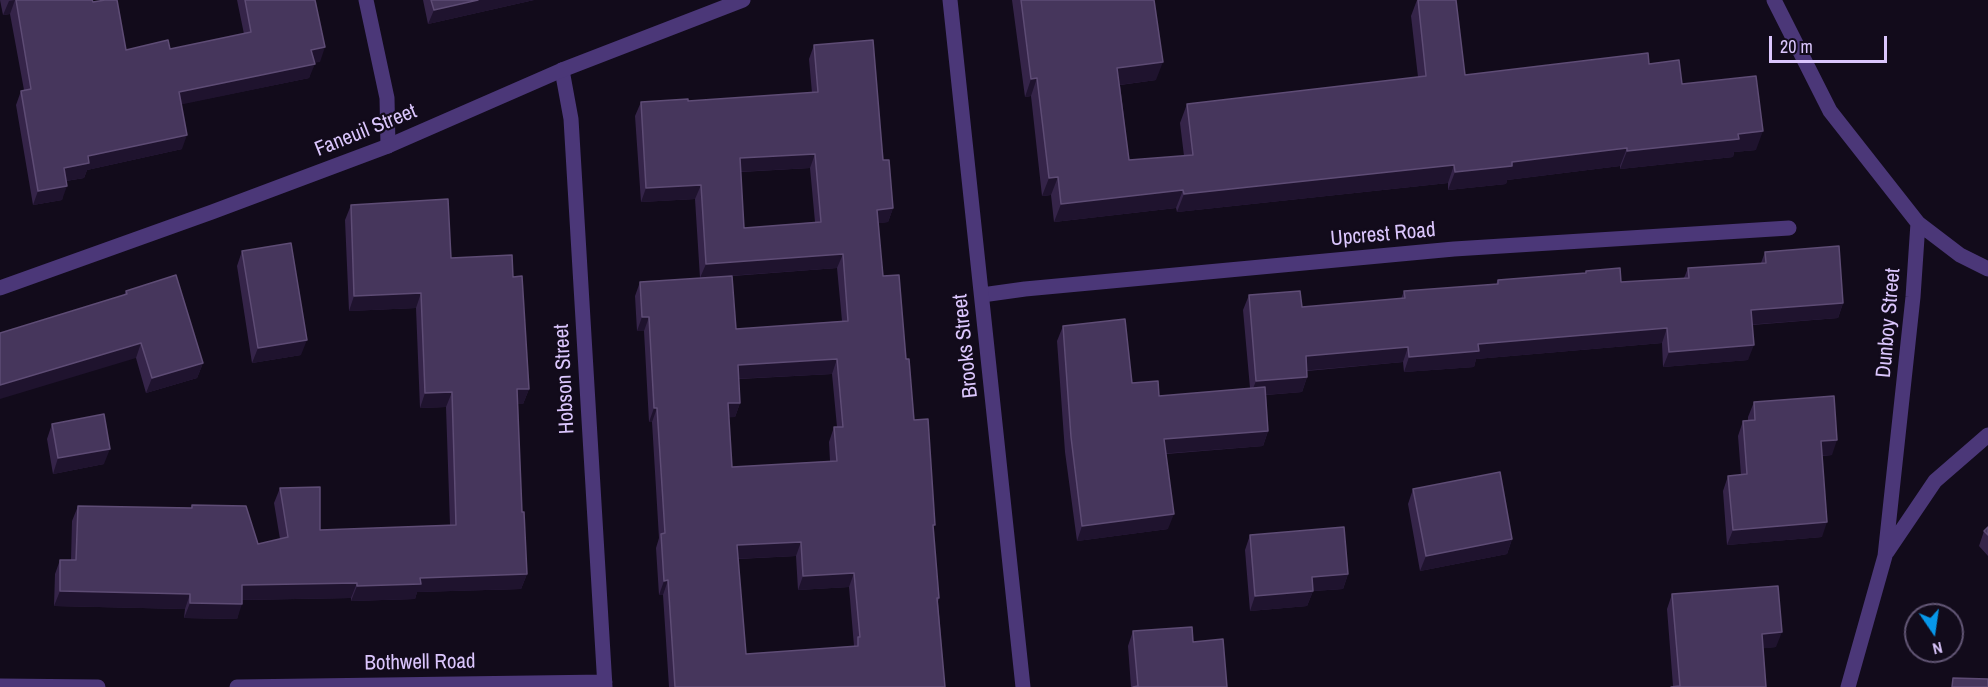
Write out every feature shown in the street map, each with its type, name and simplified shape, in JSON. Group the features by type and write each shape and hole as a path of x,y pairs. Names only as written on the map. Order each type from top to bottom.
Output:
{"street":[{"path":"366,0 387,98 388,146"},
{"name":"Faneuil Street","path":"0,288 212,213 388,146 561,70 743,0"},
{"name":"Brooks Street","path":"950,0 1023,687"},
{"path":"1774,0 1830,111 1918,223 1960,255 1988,269"},
{"name":"Hobson Street","path":"561,70 571,119 605,684"},
{"name":"Dunboy Street","path":"1848,687 1885,556 1911,320 1918,223"},
{"name":"Upcrest Road","path":"982,295 1025,289 1455,249 1789,228"},
{"path":"1885,556 1935,481 1988,435"},
{"name":"Bothwell Road","path":"237,687 605,684"},
{"path":"0,686 98,687"}],"building":[{"path":"16,0 92,0 93,2 117,0 126,50 168,40 170,49 251,32 245,0 315,0 325,47 311,50 315,64 179,92 187,135 88,156 89,163 64,168 67,186 38,191 21,91 31,89"},
{"path":"431,0 478,0 434,10"},
{"path":"1021,0 1154,0 1163,62 1117,68 1129,160 1193,155 1187,104 1426,76 1418,0 1456,0 1465,75 1648,53 1649,64 1679,60 1682,84 1756,76 1763,131 1738,134 1739,139 1627,151 1627,148 1512,162 1512,166 1455,172 1454,165 1184,194 1183,190 1061,204 1058,177 1049,178 1037,78 1031,79"},
{"path":"873,40 883,160 889,160 893,208 877,210 883,276 899,275 914,420 928,419 939,598 937,598 945,687 675,687 668,580 664,581 661,534 665,533 657,408 654,408 649,317 642,317 640,282 732,276 736,329 848,321 843,254 706,264 701,185 646,188 641,102 818,92 814,45","holes":["815,154 821,222 744,228 740,158","837,359 843,427 834,427 837,461 732,467 728,403 740,403 738,365","801,542 803,576 854,573 860,637 858,637 858,646 746,654 737,545"]},
{"path":"448,199 451,258 512,255 513,277 522,276 529,389 517,389 527,574 420,578 421,584 242,585 242,604 190,603 190,594 60,591 60,560 76,560 78,506 192,508 192,505 246,506 258,544 288,537 280,488 320,487 320,530 456,525 452,392 425,393 421,293 354,296 351,205"},
{"path":"291,243 307,340 258,348 242,251"},
{"path":"1839,246 1843,303 1751,310 1754,345 1669,352 1667,328 1478,344 1479,351 1409,357 1408,347 1306,356 1307,377 1256,381 1249,295 1300,291 1302,307 1405,298 1404,291 1498,284 1498,280 1620,268 1621,282 1689,278 1688,268 1766,263 1765,252"},
{"path":"176,275 203,363 152,378 141,343 0,385 0,333 127,294 126,291"},
{"path":"1125,319 1132,383 1158,381 1159,396 1265,387 1268,431 1164,439 1174,514 1082,526 1071,437 1063,326"},
{"path":"1834,396 1837,440 1821,441 1827,522 1733,530 1728,476 1747,474 1743,421 1755,420 1754,402"},
{"path":"104,414 110,449 58,458 52,424"},
{"path":"1500,472 1512,539 1426,556 1413,489"},
{"path":"1344,527 1348,574 1312,577 1313,591 1255,596 1250,535"},
{"path":"1778,586 1782,632 1762,634 1766,687 1671,687 1680,686 1672,594"},
{"path":"1192,627 1193,642 1223,639 1227,687 1133,687 1138,686 1133,631"},
{"path":"1953,678 1988,679 1988,687 1952,687"}]}
